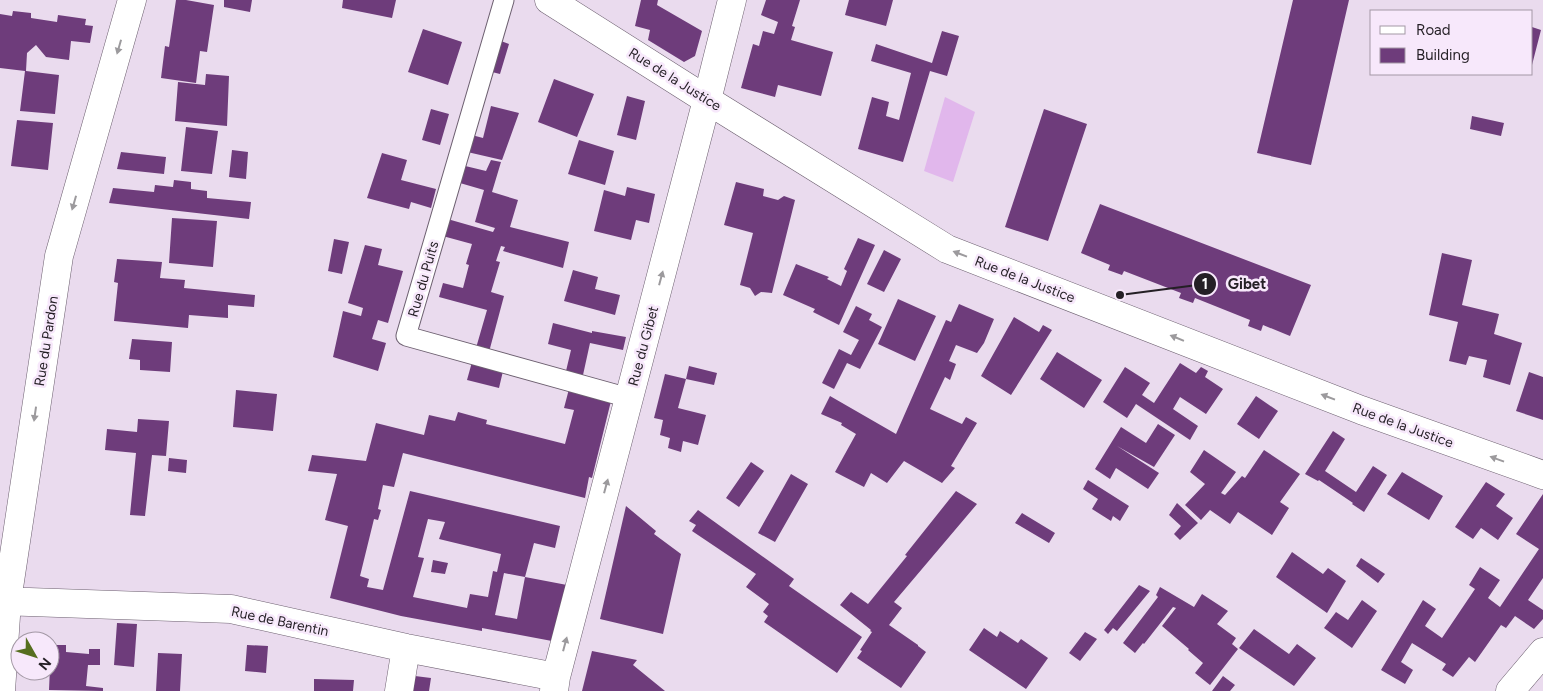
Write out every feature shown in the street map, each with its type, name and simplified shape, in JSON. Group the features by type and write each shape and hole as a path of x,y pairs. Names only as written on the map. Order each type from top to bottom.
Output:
{"street":[{"name":"Rue du Pardon","path":"1,691 4,601 59,256 132,0"},
{"name":"Rue de la Justice","path":"549,0 946,249 1361,410 1543,475"},
{"name":"Rue du Gibet","path":"555,684 732,0"},
{"name":"Rue de Barentin","path":"4,601 232,609 555,684"},
{"path":"399,691 406,648"},
{"path":"1510,691 1543,652"}],"lane":[{"name":"Rue du Puits","path":"504,0 406,336 629,398"}],"shaded area":[{"path":"945,97 975,112 953,182 924,171"}],"building":[{"path":"176,0 214,5 207,52 200,51 196,83 161,78 165,46 169,47"},
{"path":"224,0 252,0 250,12 224,7"},
{"path":"343,0 396,0 392,18 342,8"},
{"path":"641,0 658,0 657,5 702,31 695,56 684,62 648,40 650,30 635,26"},
{"path":"766,0 800,0 792,26 795,27 791,40 833,52 821,96 778,85 775,97 741,88 753,44 759,46 763,31 774,34 778,22 761,15"},
{"path":"849,0 893,0 886,26 845,15"},
{"path":"1293,0 1349,0 1311,165 1257,153"},
{"path":"13,11 31,13 31,18 57,22 58,15 86,19 85,25 93,26 90,43 71,41 69,60 46,57 36,45 27,53 26,71 59,75 55,114 20,111 25,71 0,68 0,14 12,16"},
{"path":"1533,27 1541,30 1533,61"},
{"path":"423,29 462,42 448,85 408,72"},
{"path":"942,31 959,36 947,76 930,71 903,162 858,149 872,97 889,102 886,116 899,120 911,73 871,61 876,44 932,63"},
{"path":"493,38 509,44 500,74 484,70"},
{"path":"206,74 229,76 227,126 175,121 178,82 205,85"},
{"path":"554,79 594,94 577,137 538,122"},
{"path":"627,96 645,101 636,140 617,135"},
{"path":"491,106 519,113 502,160 463,151 468,134 483,138"},
{"path":"431,109 449,114 440,145 422,140"},
{"path":"1044,109 1087,124 1048,241 1005,227"},
{"path":"1472,116 1504,123 1501,136 1470,129"},
{"path":"17,120 53,123 48,170 11,166"},
{"path":"186,127 218,131 212,174 181,171"},
{"path":"579,140 614,151 605,185 568,174"},
{"path":"232,150 248,152 246,179 229,177"},
{"path":"121,152 166,157 164,174 117,169"},
{"path":"382,153 407,160 401,180 436,189 431,208 411,202 409,209 367,198"},
{"path":"491,160 501,162 492,192 518,200 510,227 569,242 563,268 503,251 505,247 501,246 496,261 500,262 491,292 504,296 489,352 476,348 487,310 439,297 443,283 463,288 469,265 466,264 472,244 439,235 444,218 493,232 495,228 475,222 484,190 453,181 457,164 486,171"},
{"path":"174,180 191,182 191,189 207,191 207,198 251,202 249,219 109,203 113,188 154,192 155,185 173,187"},
{"path":"736,182 764,189 763,196 778,200 784,196 795,200 772,293 761,292 755,296 750,288 740,285 753,233 724,225"},
{"path":"627,187 655,194 649,223 636,220 631,240 594,231 604,190 625,196"},
{"path":"1100,204 1311,285 1290,336 1263,325 1261,331 1248,326 1250,320 1195,298 1193,303 1179,298 1181,293 1124,271 1122,275 1108,270 1110,265 1081,253"},
{"path":"172,218 217,221 213,267 169,263"},
{"path":"858,238 875,245 839,325 813,312 815,309 783,295 796,264 829,277 827,279 841,286 847,271 844,269"},
{"path":"334,239 349,242 342,274 328,271"},
{"path":"365,245 382,249 378,265 403,271 388,323 378,320 372,339 386,343 378,371 333,357 343,311 361,316 363,308 348,303"},
{"path":"884,250 901,259 884,292 867,284"},
{"path":"1442,253 1472,260 1462,305 1499,314 1494,334 1522,343 1510,385 1483,377 1487,360 1469,356 1466,365 1449,361 1458,322 1429,315"},
{"path":"117,259 162,262 160,278 185,280 184,288 255,295 254,307 228,305 228,318 189,315 188,328 114,321 118,283 114,282"},
{"path":"573,270 598,277 595,289 620,295 615,315 564,301"},
{"path":"898,299 936,316 915,361 878,344"},
{"path":"959,304 994,319 984,343 977,353 956,345 949,361 956,364 950,380 945,377 930,409 962,424 966,417 977,423 951,466 955,468 942,483 904,461 887,483 871,473 864,487 835,472 856,434 841,425 842,423 821,414 830,396 896,434 946,320 951,322"},
{"path":"856,306 872,314 869,320 882,327 860,369 847,363 834,389 822,383 839,349 851,355 859,340 843,332"},
{"path":"1014,317 1039,332 1043,325 1052,330 1011,395 981,376"},
{"path":"553,323 592,333 592,331 626,337 623,350 590,343 583,375 566,371 571,350 548,344"},
{"path":"132,339 172,342 170,372 140,370 140,360 129,359"},
{"path":"1057,352 1102,380 1084,408 1040,379"},
{"path":"472,362 503,371 499,388 467,380"},
{"path":"1180,363 1196,373 1201,367 1208,371 1205,377 1223,389 1206,414 1180,397 1173,409 1198,426 1190,440 1136,404 1127,418 1103,402 1125,367 1150,383 1142,395 1154,403"},
{"path":"689,366 717,373 714,385 686,379"},
{"path":"1529,372 1543,377 1543,420 1516,411"},
{"path":"665,374 686,379 678,408 706,415 698,445 683,441 681,452 668,448 670,438 660,435 663,420 654,418"},
{"path":"569,389 611,401 592,478 589,477 585,498 403,453 394,487 383,485 378,509 381,510 378,520 374,519 360,576 369,579 367,587 383,590 410,491 560,526 555,548 534,543 525,577 567,585 552,641 482,628 482,631 401,616 330,598 348,526 325,520 337,474 308,471 312,455 366,461 376,423 424,435 429,415 455,421 458,412 487,420 486,424 565,444 574,410 564,408","holes":["428,519 445,522 439,539 501,554 497,572 493,571 488,597 470,594 467,608 413,597 424,558 418,557","504,573 525,577 517,619 495,615"]},
{"path":"236,390 277,394 273,431 233,427"},
{"path":"1256,396 1278,411 1259,439 1237,424"},
{"path":"138,419 169,421 166,456 152,455 145,516 130,515 136,453 105,450 107,429 137,432"},
{"path":"1158,424 1175,435 1154,467 1117,446 1159,473 1148,489 1116,468 1110,479 1095,469 1121,427 1146,443"},
{"path":"1333,431 1345,439 1325,471 1356,492 1373,466 1387,475 1364,512 1319,480 1305,474"},
{"path":"1204,450 1236,472 1221,493 1225,495 1242,476 1245,478 1264,450 1300,474 1280,502 1289,508 1272,535 1238,512 1230,524 1210,510 1201,520 1185,505 1205,484 1190,472"},
{"path":"169,458 187,460 186,473 168,471"},
{"path":"751,462 764,471 739,507 726,498"},
{"path":"1402,472 1443,496 1429,520 1387,494"},
{"path":"791,474 808,484 775,542 758,533"},
{"path":"1088,480 1129,506 1120,521 1113,516 1111,521 1092,509 1098,499 1083,489"},
{"path":"1486,482 1505,494 1496,506 1513,518 1498,540 1481,528 1473,539 1455,527"},
{"path":"956,491 977,504 894,602 902,608 889,625 926,652 901,688 857,658 872,632 840,605 851,592 868,604"},
{"path":"1543,494 1543,578 1528,600 1543,610 1543,619 1534,629 1515,616 1506,628 1501,625 1475,662 1469,657 1453,677 1442,670 1446,664 1412,643 1401,662 1413,670 1405,684 1381,670 1423,600 1436,609 1425,626 1442,638 1475,589 1469,585 1480,567 1500,580 1488,598 1500,607 1539,549 1516,534"},
{"path":"1177,503 1198,523 1180,540 1174,534 1181,526 1169,515"},
{"path":"626,506 656,531 654,534 681,554 663,634 600,619"},
{"path":"698,510 794,579 789,586 862,637 837,673 764,622 768,616 763,612 769,604 746,587 756,574 692,531 696,525 689,521"},
{"path":"1022,513 1055,533 1049,543 1015,523"},
{"path":"1292,552 1323,574 1328,568 1346,581 1327,613 1276,577"},
{"path":"1361,558 1385,574 1378,583 1356,566"},
{"path":"433,560 448,563 445,574 431,572"},
{"path":"1139,585 1150,591 1117,631 1113,628 1108,634 1104,630"},
{"path":"1160,587 1194,607 1202,594 1228,611 1217,624 1236,638 1232,644 1238,649 1210,685 1195,673 1203,663 1162,626 1176,608 1173,607 1135,653 1123,643 1158,597 1156,595"},
{"path":"1362,600 1377,611 1352,648 1324,628 1336,612 1348,620"},
{"path":"117,623 137,624 134,667 114,665"},
{"path":"984,628 997,637 1000,631 1018,643 1021,639 1048,658 1026,689 969,650"},
{"path":"1254,629 1289,654 1297,644 1316,658 1294,686 1239,648"},
{"path":"1085,632 1097,639 1080,661 1069,653"},
{"path":"60,645 66,645 66,652 89,654 89,649 100,649 100,665 88,665 86,686 103,688 103,691 49,690 49,681 60,681"},
{"path":"247,645 268,646 266,673 245,671"},
{"path":"592,651 637,660 633,665 665,691 582,691"},
{"path":"158,653 182,654 180,691 156,691"},
{"path":"415,676 431,678 429,691 413,691"},
{"path":"1223,676 1235,685 1230,691 1212,691"},
{"path":"314,679 354,680 353,691 314,691"}],"place":[{"name":"Gibet","path":"1120,295"}]}
